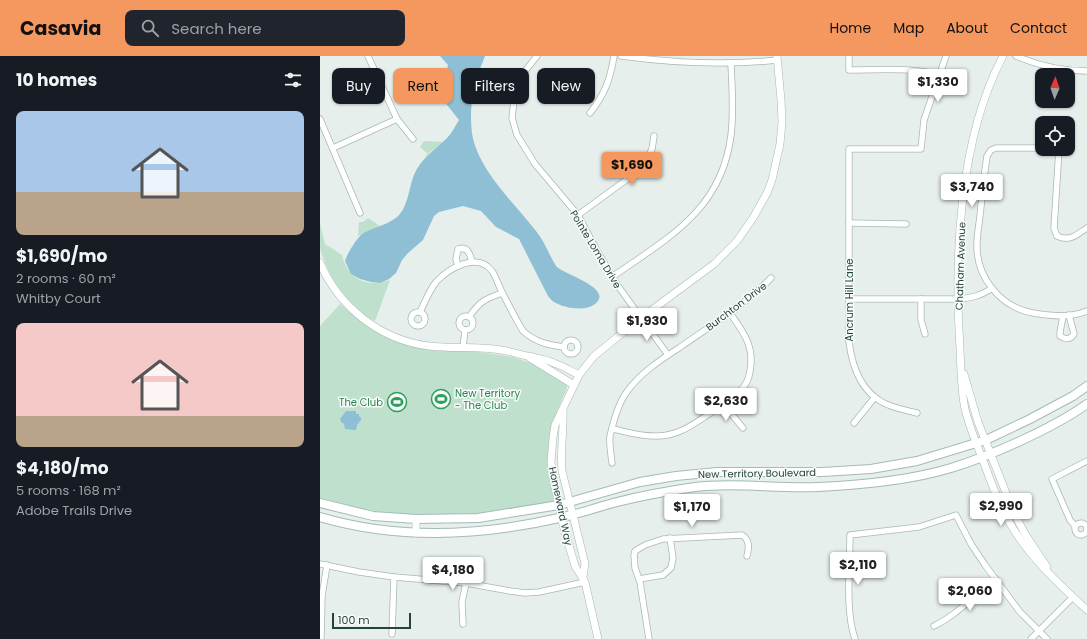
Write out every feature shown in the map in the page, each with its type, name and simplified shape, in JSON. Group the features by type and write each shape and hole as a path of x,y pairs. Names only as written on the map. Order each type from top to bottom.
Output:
{"main road":[{"name":"New Territory Boulevard","path":"320,503 373,516 416,519 478,518 569,503 608,490 661,479 717,472 822,472 871,469 917,461 986,440 1074,396 1087,386"},
{"name":"New Territory Boulevard","path":"320,517 354,526 385,531 480,532 562,518 611,504 664,492 697,487 816,487 908,478 950,468 991,454 1041,432 1087,404"},
{"path":"1041,432 1046,421 1044,412"},
{"path":"758,472 758,486"},
{"path":"661,479 664,492"}],"street":[{"path":"368,56 397,119 413,139"},
{"name":"Pointe Loma Drive","path":"537,56 521,76 518,84 512,109 513,126 522,144 535,164 578,215 612,277 668,355"},
{"path":"590,113 598,104 606,89 610,79 614,56"},
{"path":"621,56 701,64 731,64 777,58"},
{"path":"849,56 849,70 913,70 939,75 946,56"},
{"name":"Chatham Avenue","path":"1003,56 987,90 978,114 964,192 960,232 958,299 965,410 998,501 1010,524 1036,561 1087,610"},
{"path":"1016,56 1032,63 1050,68 1067,71 1087,71"},
{"name":"Homeward Way","path":"598,639 584,580 576,566 562,518 552,475 552,447 555,425 579,375 599,351 641,318 705,272 724,256 746,230 761,206 772,180 777,161 781,133 781,100 777,58"},
{"path":"612,277 681,228 698,211 714,187 726,160 731,135 731,64"},
{"name":"Ancrum Hill Lane","path":"917,413 896,408 875,397 864,385 852,361 848,342 849,149 921,149 924,120 939,75"},
{"path":"320,119 360,213"},
{"path":"333,148 397,119"},
{"path":"578,215 637,172 646,161 652,149 654,136"},
{"path":"1035,148 996,148 991,150 987,156 976,244 980,265 991,289 1013,306 1027,312 1044,315 1066,316 1087,311"},
{"path":"1059,156 1054,228 1057,236 1065,239 1071,238 1087,228"},
{"path":"849,223 906,224"},
{"path":"458,266 456,254 458,249 466,249 470,252 472,262"},
{"path":"420,312 429,292 442,276 458,266 472,262 484,265 491,270 523,331 530,338 544,344 564,347"},
{"path":"320,263 330,283 352,309 374,327 401,340 429,346 501,350 544,359 579,375"},
{"name":"Burchton Drive","path":"612,463 610,436 619,408 627,391 649,369 730,313 771,278"},
{"path":"849,299 958,299 972,298 991,289"},
{"path":"469,317 478,305 487,298 502,293"},
{"path":"921,299 921,320 925,334"},
{"path":"613,429 648,436 678,433 686,430 741,390 749,375 752,357 747,339 730,313"},
{"path":"464,316 469,317 473,320 473,327 469,330 465,330 459,326 459,321 464,316"},
{"path":"464,347 465,330"},
{"path":"527,356 574,385"},
{"name":"Chatham Avenue","path":"961,362 978,422 1014,513 1025,534 1052,576"},
{"path":"854,423 875,397"},
{"path":"723,404 743,428"},
{"name":"Homeward Way","path":"563,410 564,423 561,461 569,503 585,564 584,580"},
{"path":"1075,526 1070,520 1052,479 1087,461"},
{"path":"855,639 850,621 849,607 850,535 914,528 956,515 971,544 1020,612 1047,639"},
{"path":"416,519 416,532"},
{"path":"649,639 639,579 635,568 635,551 645,545 663,539 742,535 746,538 748,543 749,549 747,556"},
{"path":"639,579 663,575 671,568 673,558 670,538"},
{"path":"320,564 358,572 394,577 466,583 510,591 525,592 539,592 584,580"},
{"path":"322,639 322,596 327,565"},
{"path":"392,634 394,577"},
{"path":"934,626 955,614 996,579"},
{"path":"463,624 462,602 466,583"},
{"path":"1031,639 1073,597"}],"green space":[{"path":"424,141 443,142 425,158 427,153 420,147"},
{"path":"368,218 380,226 358,236 359,222 363,222"},
{"path":"320,223 325,244 342,255 346,267 357,279 376,283 390,280 375,321 356,308 348,300 328,270 320,248"},
{"name":"New Territory - The Club","path":"340,304 365,324 393,340 513,357 534,364 566,382 567,388 557,411 549,446 548,473 554,495 553,501 531,507 493,513 454,516 415,516 386,513 320,500 320,326"}],"water":[{"path":"440,56 485,56 480,68 461,68 461,104 472,104 472,136 477,152 491,176 539,235 556,266 585,282 598,292 599,298 595,304 586,308 574,308 553,302 548,296 519,239 496,227 481,211 463,206 439,212 434,216 423,240 408,253 402,260 396,273 389,279 380,283 371,282 360,279 351,274 345,261 354,244 361,235 393,220 401,213 406,203 412,180 420,164 449,136 459,120 446,104 453,104 453,68 447,68 448,65"},
{"path":"346,411 356,411 356,414 359,414 361,420 357,425 356,430 345,429 344,424 341,422 340,419"}],"place":[{"name":"New Territory - The Club","path":"441,399"},
{"name":"The Club","path":"397,402"}]}
